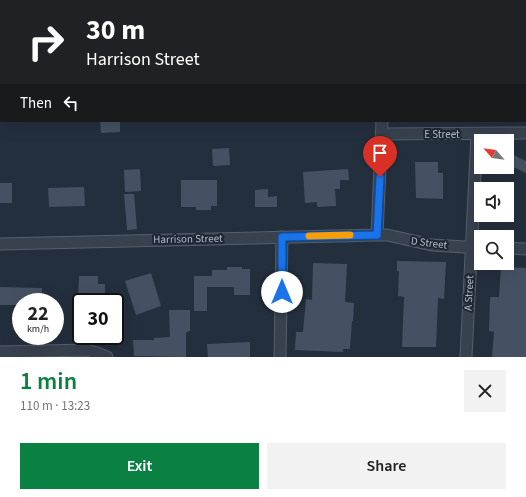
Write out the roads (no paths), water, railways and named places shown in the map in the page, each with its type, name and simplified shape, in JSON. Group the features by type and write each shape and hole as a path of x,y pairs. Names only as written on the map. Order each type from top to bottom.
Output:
{"street":[{"path":"377,235 382,122"},
{"name":"E Street","path":"477,134 526,133"},
{"name":"E Street","path":"382,134 474,134"},
{"name":"A Street","path":"476,230 477,174"},
{"name":"D Street","path":"377,235 387,235 422,244 474,247"},
{"name":"Harrison Street","path":"0,244 377,235"},
{"path":"280,357 282,237"},
{"path":"514,248 526,249"},
{"name":"A Street","path":"466,357 474,269"},
{"path":"0,352 86,350 97,352 107,357"}]}
